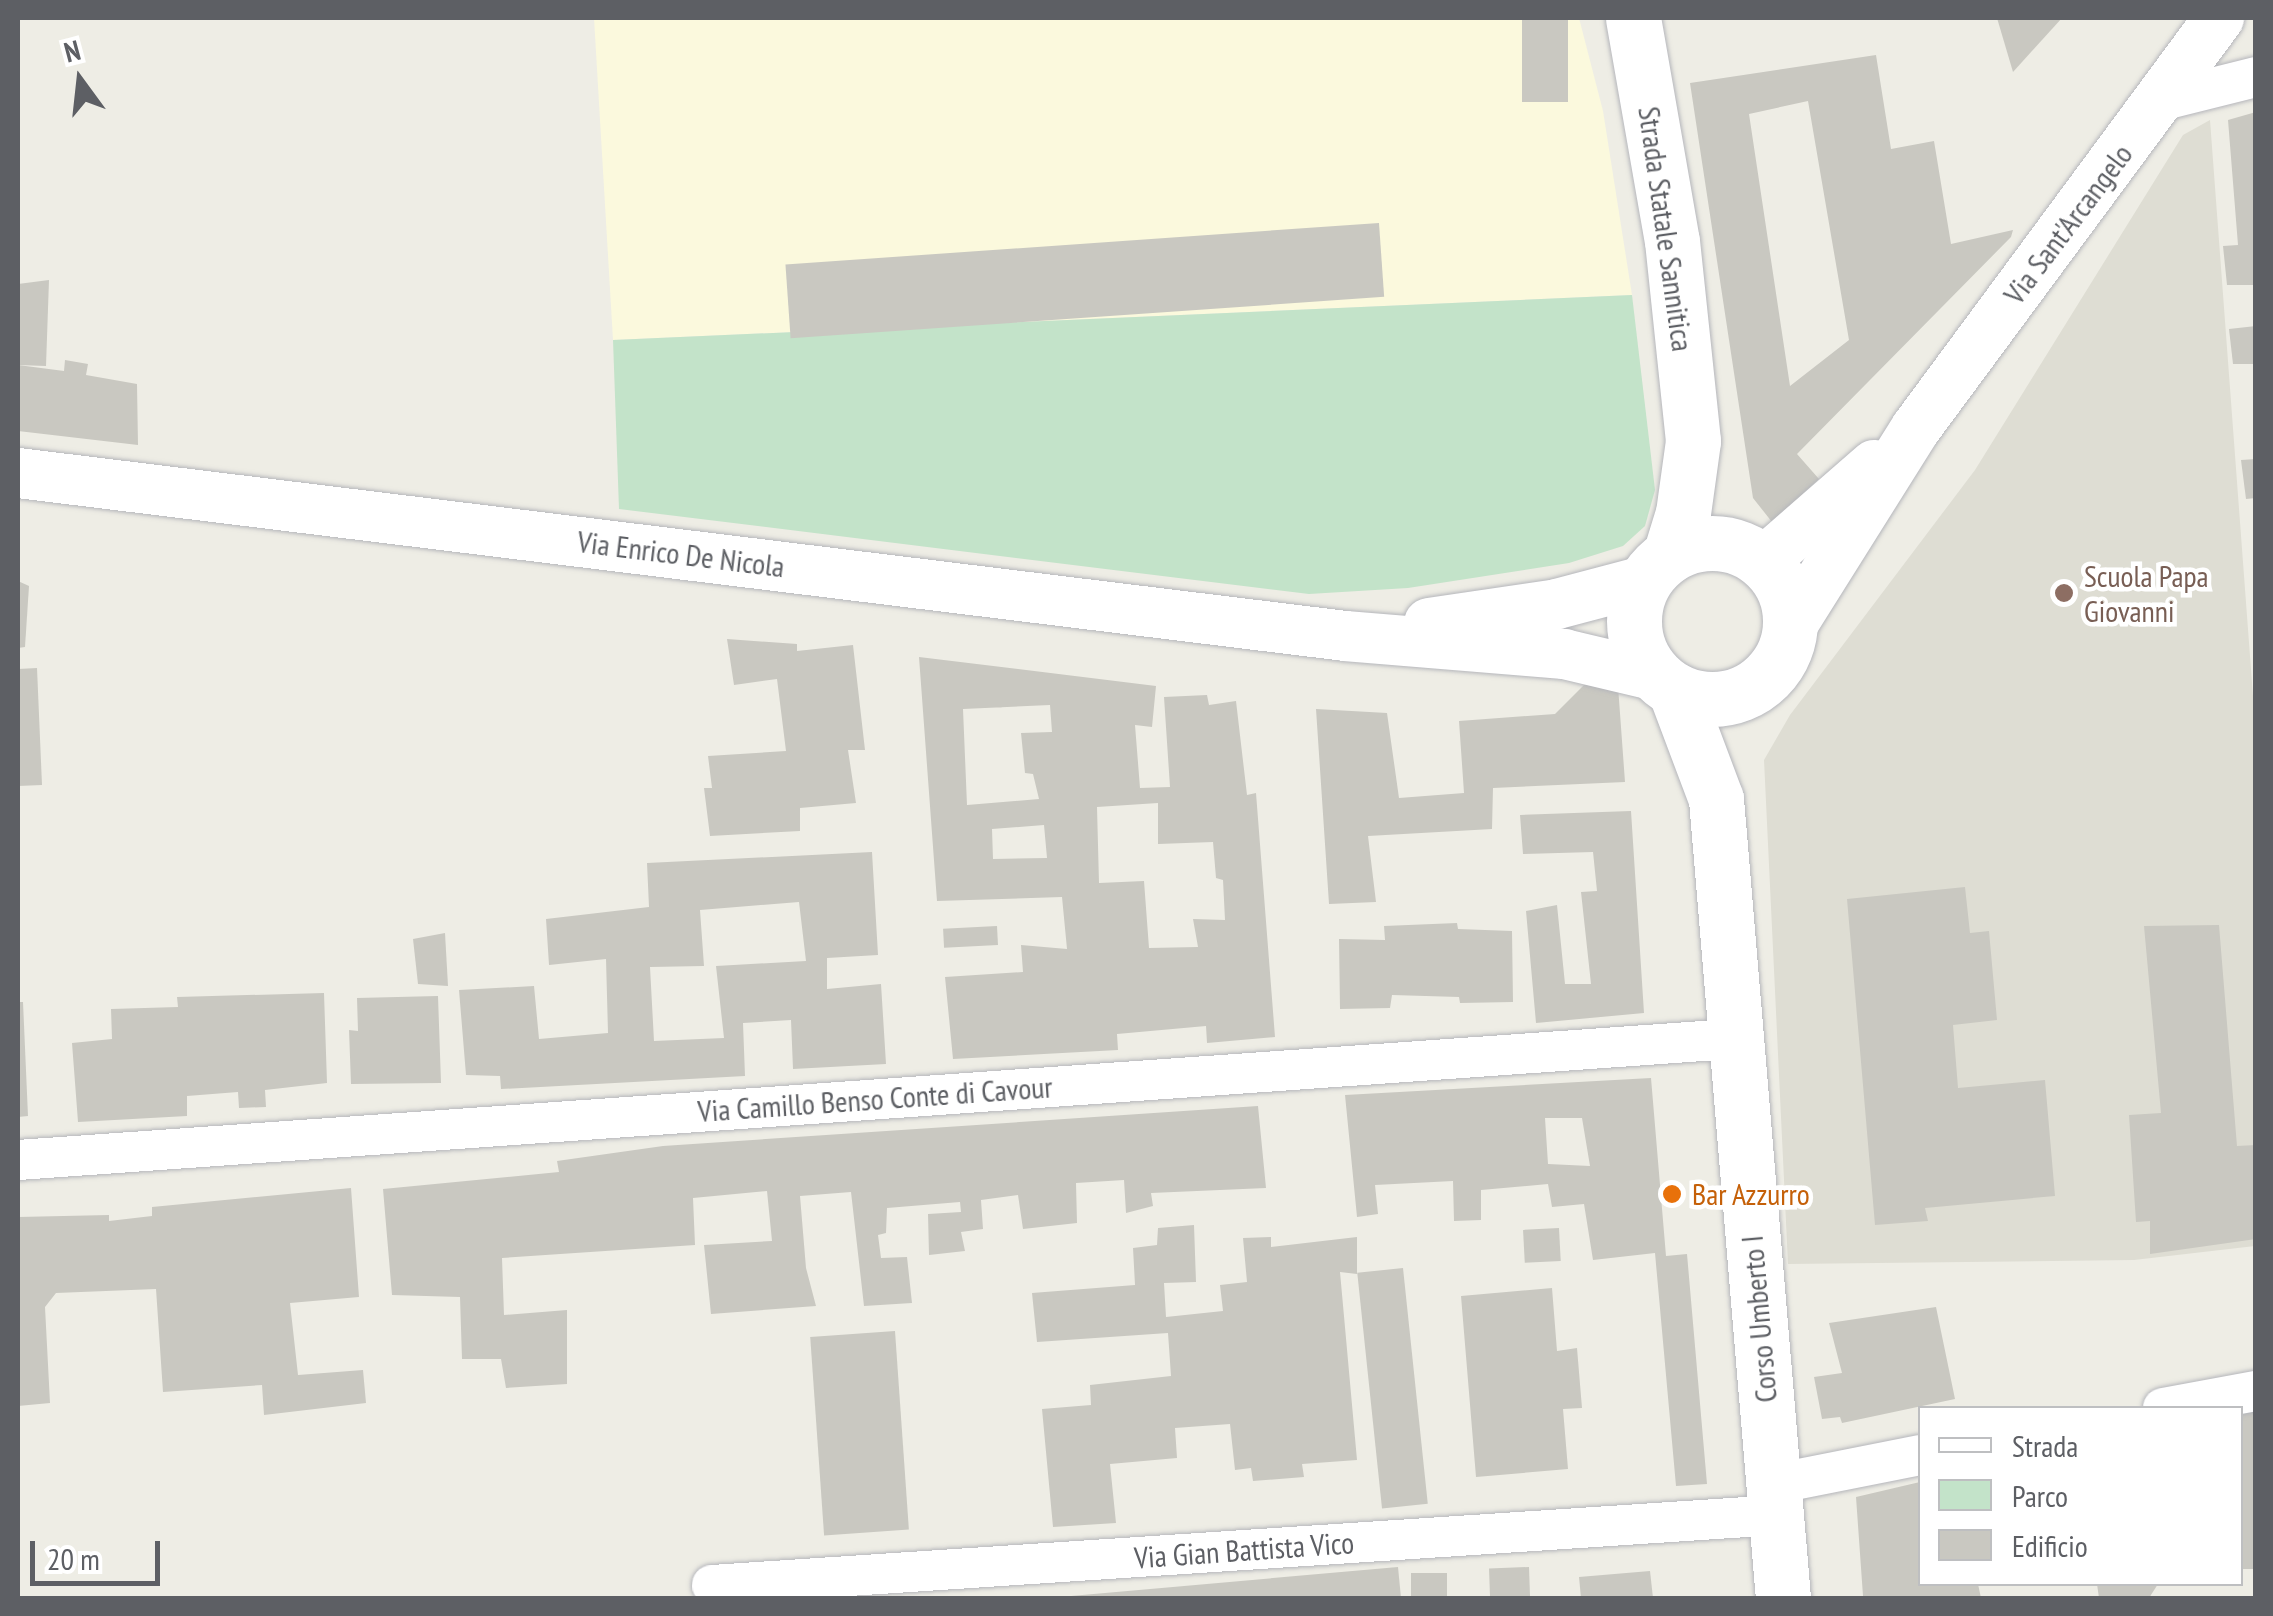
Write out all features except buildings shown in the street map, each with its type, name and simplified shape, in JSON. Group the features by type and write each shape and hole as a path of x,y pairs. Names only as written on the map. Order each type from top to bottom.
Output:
{"main road":[{"name":"Strada Statale Sannitica","path":"1633,18 1672,241 1693,441 1683,513 1657,568"},
{"name":"Strada Statale Sannitica","path":"1693,441 1749,553"},
{"path":"1690,545 1749,553 1786,591 1791,627 1786,647 1764,680 1721,699 1697,698 1666,683 1641,655 1634,631 1635,605 1657,568 1690,545"},
{"name":"Corso Umberto I","path":"1716,800 1764,680"},
{"name":"Corso Umberto I","path":"1666,683 1716,800 1732,1038 1783,1598"}],"street":[{"name":"Via Sant'Arcangelo","path":"1916,428 2219,18"},
{"path":"2160,101 2256,76"},
{"path":"1749,553 1916,428"},
{"path":"1791,627 1916,428"},
{"name":"Via Enrico De Nicola","path":"18,472 1345,636"},
{"path":"1345,636 1558,604 1657,568"},
{"path":"1345,636 1564,654 1666,683"},
{"name":"Via Camillo Benso Conte di Cavour","path":"18,1160 1732,1038"},
{"path":"2175,1406 2256,1391"},
{"name":"Via Gian Battista Vico","path":"712,1585 1775,1500 1918,1457"}],"shaded area":[{"path":"594,18 1579,18 1603,111 1632,295 613,340"},
{"name":"Scuola Papa Giovanni","path":"2210,120 2255,723 2255,1246 2134,1260 1788,1264 1764,760 1790,715 1975,470 2183,135"}],"green space":[{"path":"1632,295 1655,490 1645,526 1623,546 1569,563 1408,588 1309,594 619,509 613,340"}],"place":[{"name":"Scuola Papa Giovanni","path":"2064,593"},
{"name":"Bar Azzurro","path":"1672,1194"}]}
